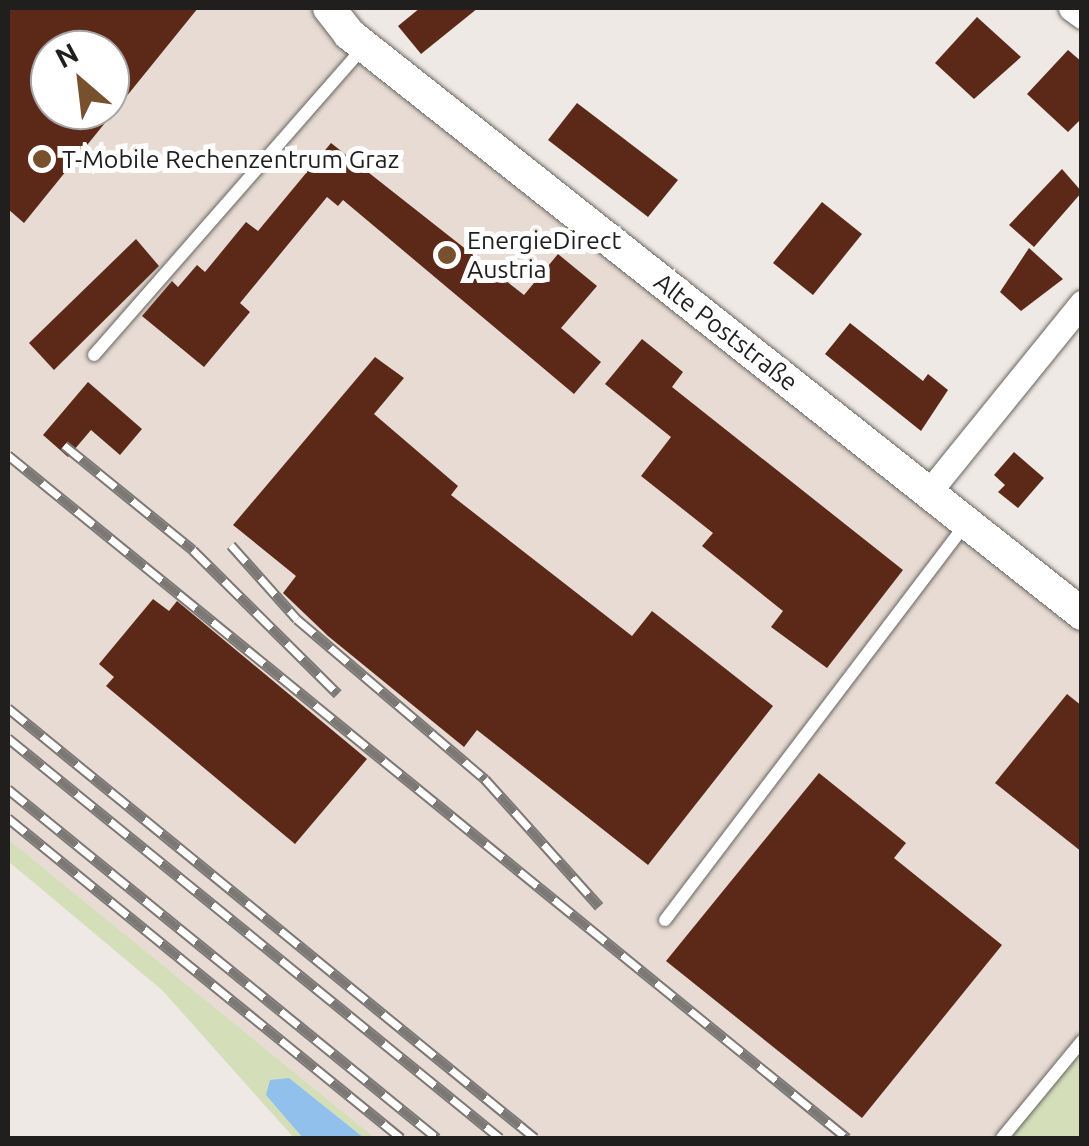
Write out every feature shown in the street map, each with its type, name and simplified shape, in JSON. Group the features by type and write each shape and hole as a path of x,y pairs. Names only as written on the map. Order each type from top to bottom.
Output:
{"street":[{"name":"Alte Poststraße","path":"329,8 365,46 1082,614"},
{"path":"1072,8 1082,16"},
{"path":"928,493 1082,302"}],"lane":[{"path":"94,355 365,46"},
{"path":"664,920 966,524"},
{"path":"1002,1138 1082,1041"}],"shaded area":[{"path":"8,8 329,8 1081,614 1081,1041 1002,1138 375,1138 8,839"}],"green space":[{"path":"8,839 375,1138 294,1138 162,990 8,861"},
{"path":"1081,1041 1081,1138 1002,1138"}],"water":[{"path":"289,1078 364,1138 303,1138 266,1095 270,1080"}],"building":[{"name":"T-Mobile Rechenzentrum Graz","path":"8,8 198,8 130,92 130,30 30,30 30,130 99,130 24,223 8,209"},
{"path":"420,8 478,8 421,54 398,26"},
{"path":"977,17 1021,57 974,99 935,63"},
{"path":"1068,50 1082,62 1082,118 1068,132 1027,94"},
{"path":"577,103 678,180 648,217 548,140"},
{"path":"331,143 524,295 558,254 597,286 561,328 601,362 574,394 343,200 338,206 327,197 240,303 250,312 204,367 142,316 172,281 178,287 197,265 205,272 246,222 258,231"},
{"path":"1062,169 1082,192 1034,247 1009,225"},
{"path":"822,202 862,234 813,295 773,263"},
{"path":"136,239 159,266 54,370 29,343"},
{"path":"1029,248 1063,279 1021,311 1000,292"},
{"path":"850,323 923,381 928,374 948,390 921,431 825,354"},
{"path":"642,339 683,372 672,387 903,570 827,668 771,627 783,611 702,546 713,533 641,476 671,437 605,384"},
{"path":"375,357 404,378 374,414 458,486 451,495 632,636 652,611 773,706 648,865 477,730 464,747 328,636 283,593 296,576 233,525"},
{"path":"88,382 142,429 120,455 91,430 68,457 43,435"},
{"path":"1014,452 1044,478 1018,508 998,492 1005,485 994,475"},
{"path":"153,599 169,611 177,601 367,759 295,844 106,686 114,677 99,664"},
{"path":"1067,694 1082,706 1082,852 995,783"},
{"path":"819,773 906,843 894,858 1002,945 862,1118 666,961"}],"railway":[{"path":"64,445 193,550 338,694"},
{"path":"8,455 847,1138"},
{"path":"231,545 297,619 485,779 599,906"},
{"path":"8,708 535,1138"},
{"path":"8,738 500,1138"},
{"path":"8,789 437,1138"},
{"path":"8,818 401,1138"}],"place":[{"name":"T-Mobile Rechenzentrum Graz","path":"42,159"},
{"name":"EnergieDirect Austria","path":"447,255"}]}
